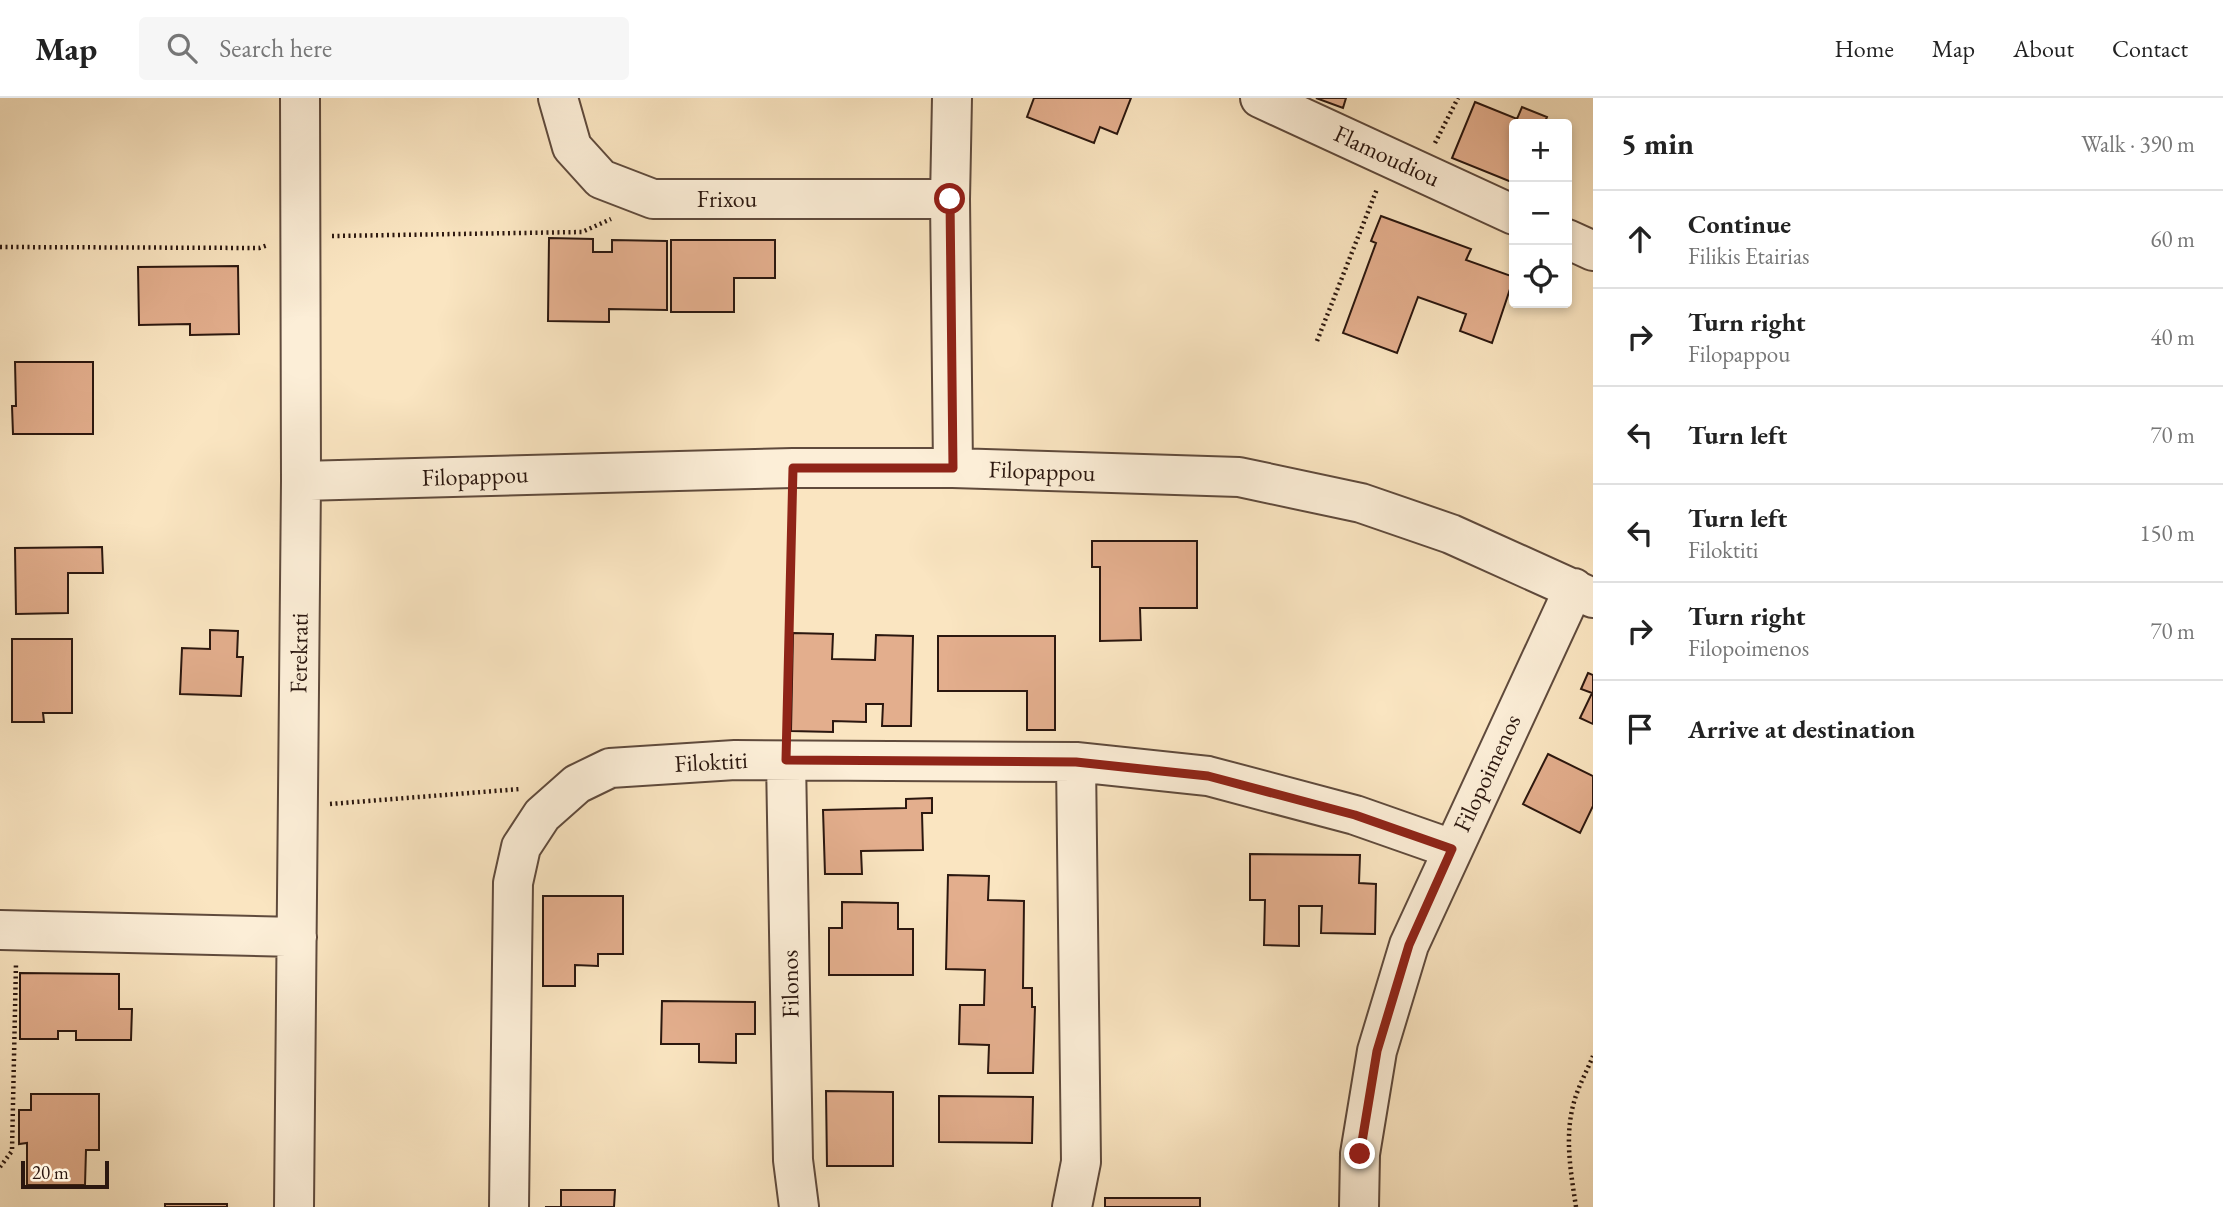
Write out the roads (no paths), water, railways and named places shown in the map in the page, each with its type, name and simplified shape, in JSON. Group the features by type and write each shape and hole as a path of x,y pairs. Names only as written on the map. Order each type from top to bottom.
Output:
{"street":[{"name":"Ferekrati","path":"294,1207 301,481 300,98"},
{"name":"Frixou","path":"558,98 572,147 601,179 653,199 950,199"},
{"path":"952,98 950,199 953,468"},
{"name":"Flamoudiou","path":"1260,98 1509,213"},
{"path":"1572,241 1593,251"},
{"name":"Filopappou","path":"301,481 793,468 953,468 1239,477 1361,503 1451,534 1583,593"},
{"name":"Filopoimenos","path":"1359,1207 1360,1154 1377,1051 1409,945 1452,849 1583,593"},
{"name":"Filoktiti","path":"509,1207 513,883 521,847 542,815 551,807 577,784 610,768 735,760 1076,762 1208,776 1355,815 1452,849"},
{"name":"Filonos","path":"786,760 793,1160 799,1207"},
{"path":"1072,1207 1081,1162 1076,762"},
{"path":"8,930 296,937"}]}
